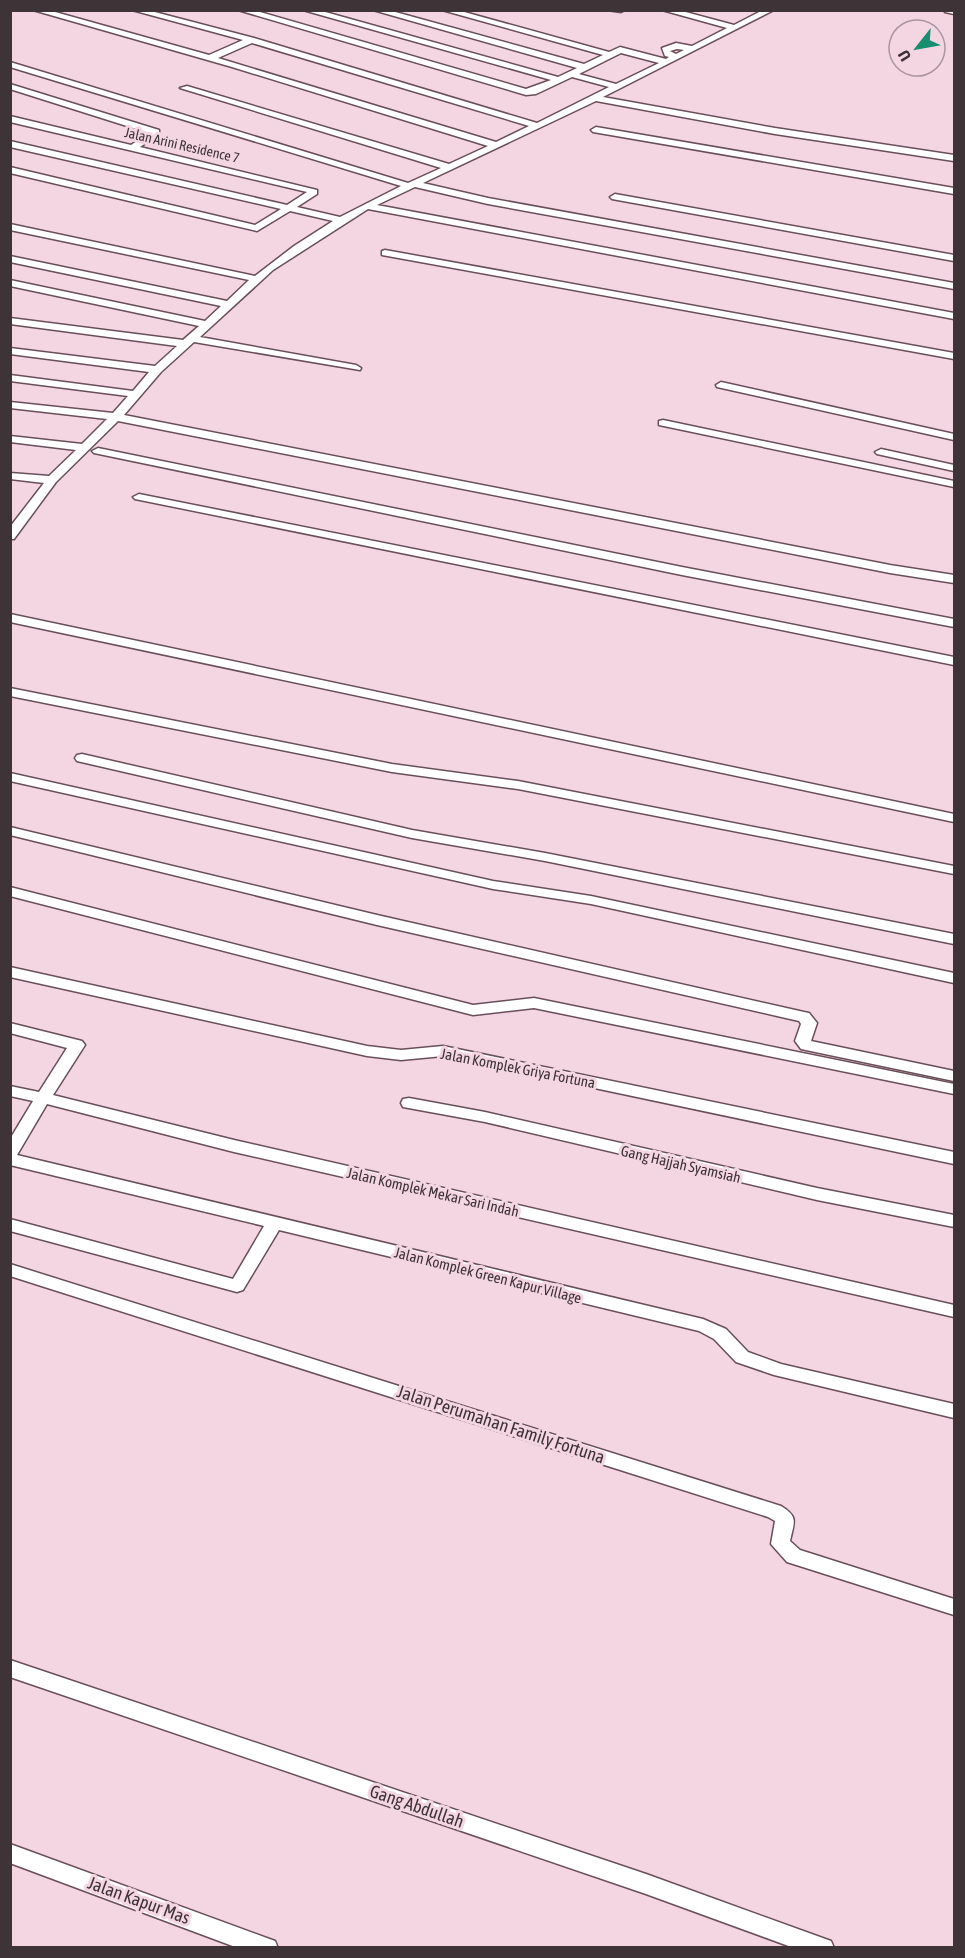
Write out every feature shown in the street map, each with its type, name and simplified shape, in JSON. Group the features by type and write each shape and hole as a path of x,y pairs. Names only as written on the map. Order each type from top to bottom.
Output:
{"street":[{"path":"37,10 210,58 496,145"},
{"path":"136,10 248,39 538,126"},
{"path":"307,10 559,80"},
{"path":"377,10 585,67"},
{"path":"446,10 611,55"},
{"path":"611,10 621,10"},
{"path":"666,10 736,28"},
{"path":"742,10 765,13"},
{"path":"948,10 954,12"},
{"path":"244,11 526,92 559,80 621,50 672,59"},
{"path":"10,536 52,480 116,417 157,370 257,279 297,248 368,206 538,126 765,13"},
{"path":"210,58 258,32"},
{"path":"211,42 227,33"},
{"path":"10,64 412,185 488,201 954,286"},
{"path":"571,74 617,87"},
{"path":"10,86 156,132 133,147"},
{"path":"184,88 449,167"},
{"path":"594,98 786,132 954,158"},
{"name":"Jalan Arini Residence 7","path":"10,119 314,190 259,228 252,228 10,170"},
{"path":"596,130 954,191"},
{"path":"10,144 341,220"},
{"path":"615,197 954,258"},
{"path":"368,206 954,316"},
{"path":"10,227 257,279"},
{"path":"385,253 954,356"},
{"path":"10,259 230,305"},
{"path":"672,269 954,321"},
{"path":"10,283 208,325"},
{"path":"10,321 191,341 356,368"},
{"path":"10,351 157,370"},
{"path":"10,378 135,394"},
{"path":"721,385 954,437"},
{"path":"10,405 116,417 954,579"},
{"path":"663,423 954,484"},
{"path":"10,439 83,448"},
{"path":"98,451 682,571 954,623"},
{"path":"880,452 954,468"},
{"path":"10,476 52,480"},
{"path":"139,497 954,662"},
{"path":"10,618 954,818"},
{"path":"10,692 392,768 518,785 954,870"},
{"path":"82,758 411,834 545,856 954,939"},
{"path":"10,777 493,885 591,900 954,978"},
{"path":"10,831 377,920 804,1017 809,1023 803,1041 806,1045 954,1076"},
{"path":"10,891 473,1010 534,1003 954,1089"},
{"name":"Jalan Komplek Griya Fortuna","path":"10,972 313,1040 390,1054 443,1051 954,1158"},
{"path":"10,1028 77,1046 10,1154"},
{"name":"Jalan Komplek Mekar Sari Indah","path":"10,1091 246,1149 954,1311"},
{"name":"Gang Hajjah Syamsiah","path":"409,1102 485,1117 817,1194 954,1221"},
{"name":"Jalan Komplek Green Kapur Village","path":"10,1159 704,1326 720,1334 742,1357 954,1411"},
{"path":"10,1225 237,1286 275,1223"},
{"name":"Jalan Perumahan Family Fortuna","path":"10,1270 774,1511 785,1518 780,1544 794,1556 954,1607"},
{"name":"Gang Abdullah","path":"10,1668 646,1884 823,1947"},
{"name":"Jalan Kapur Mas","path":"10,1853 267,1947"}]}
